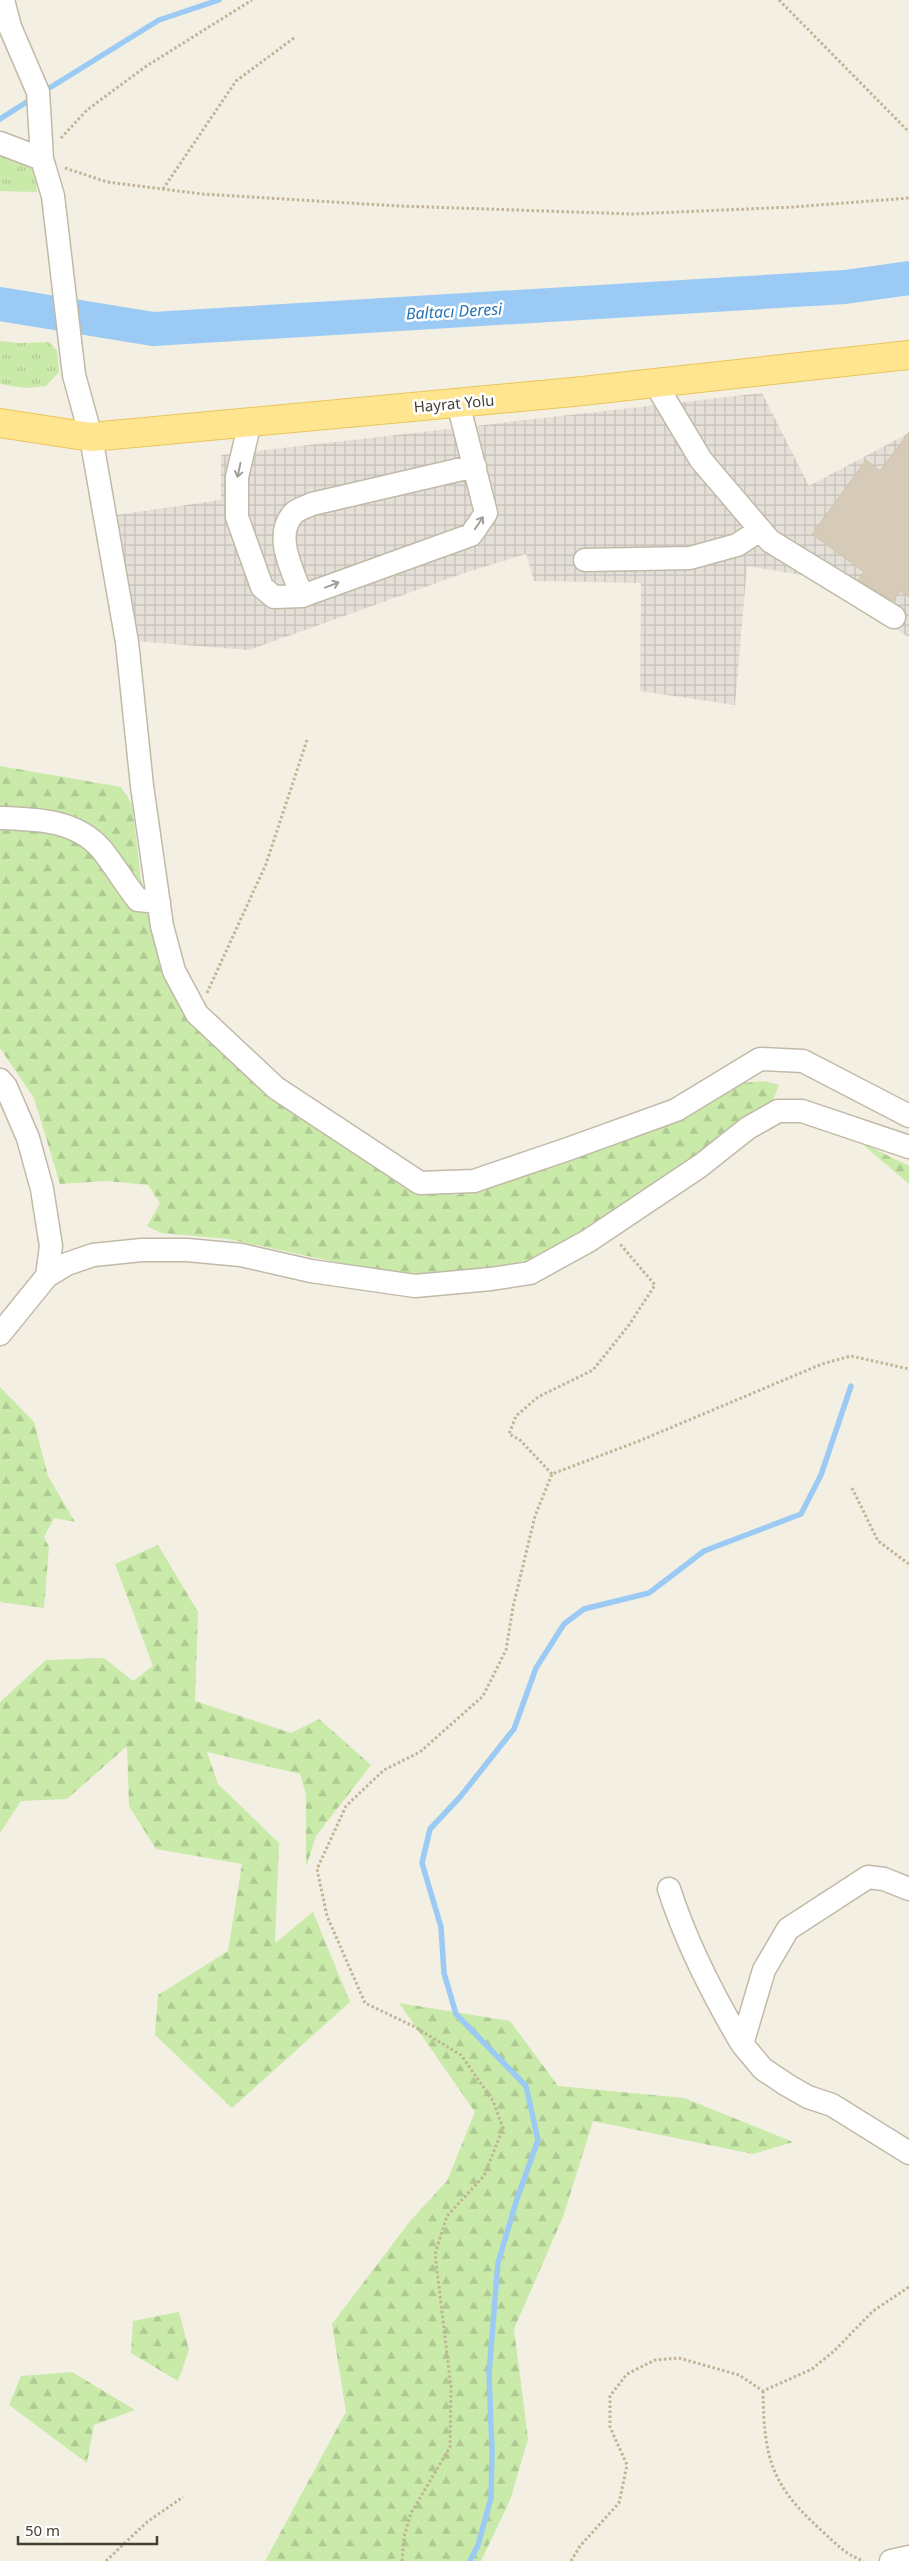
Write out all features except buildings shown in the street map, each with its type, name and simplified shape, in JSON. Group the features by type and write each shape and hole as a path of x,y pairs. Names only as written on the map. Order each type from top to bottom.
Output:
{"main road":[{"name":"Hayrat Yolu","path":"0,423 91,437 458,403 909,355"}],"street":[{"path":"3,0 10,27 38,92 42,159 53,196 74,375 91,437 127,642 142,786 162,926 174,971 197,1014 276,1088 420,1183 474,1182 568,1150 676,1110 760,1060 803,1061 909,1116"},
{"path":"0,143 42,159"},
{"path":"655,383 701,460 770,542 894,617"},
{"path":"250,422 237,477 237,517 262,587 274,597 302,596 472,535 486,513 458,403"},
{"path":"302,596 287,553 284,530 294,513 312,504 475,466"},
{"path":"585,560 690,558 738,545 760,530"},
{"path":"0,818 36,819 75,828 102,849 138,900 159,902"},
{"path":"0,1080 6,1087 28,1138 42,1189 51,1246 47,1276"},
{"path":"0,1334 47,1276 67,1264 93,1255 142,1250 187,1250 241,1255 311,1271 415,1286 491,1279 530,1272 607,1228 700,1166 748,1128 778,1111 802,1112 909,1147"},
{"path":"742,2044 764,1970 788,1929 868,1877 884,1878 909,1889"},
{"path":"669,1888 678,1916 722,2011 742,2044 764,2069 808,2097 832,2106 909,2153"},
{"path":"891,2561 909,2557"}],"path":[{"path":"252,0 145,67 87,110 42,159 107,182 202,194 399,206 632,214 793,208 909,198"},
{"path":"779,0 909,132"},
{"path":"163,189 236,81 294,38"},
{"path":"197,1014 266,864 307,740"},
{"path":"552,1474 520,1440 509,1434 516,1416 538,1397 593,1370 630,1325 655,1285 607,1228"},
{"path":"402,2561 404,2538 411,2513 450,2447 451,2387 435,2254 447,2216 484,2176 503,2128 493,2101 461,2055 415,2027 365,2003 327,1916 317,1869 346,1806 384,1770 420,1752 482,1696 506,1650 535,1516 552,1474 639,1441 822,1364 851,1356 909,1369"},
{"path":"852,1488 878,1541 909,1564"},
{"path":"763,2391 812,2369 834,2352 873,2310 909,2287"},
{"path":"571,2561 580,2546 619,2503 627,2465 610,2427 610,2396 627,2374 655,2360 679,2358 739,2375 763,2391"},
{"path":"763,2391 764,2430 774,2474 802,2513 848,2555 864,2561"},
{"path":"106,2561 147,2522 183,2497"}],"shaded area":[{"path":"762,393 809,486 909,433 909,637 807,576 747,566 735,705 640,691 641,583 534,581 526,554 467,572 249,650 135,641 116,515 221,500 221,455"}],"green space":[{"path":"0,150 34,165 37,192 0,191"},
{"path":"0,341 19,343 49,342 57,351 59,372 46,386 26,388 0,384"},
{"path":"0,766 121,787 132,804 141,880 164,971 269,1094 408,1189 457,1195 538,1168 742,1083 764,1081 779,1085 773,1100 699,1157 530,1265 428,1277 354,1266 228,1239 161,1233 147,1226 160,1203 148,1185 107,1181 60,1184 34,1098 0,1048"},
{"path":"860,1142 909,1166 909,1184"},
{"path":"0,1387 34,1422 48,1476 75,1522 54,1518 44,1537 49,1547 44,1608 0,1602"},
{"path":"158,1545 198,1612 195,1701 291,1733 319,1719 371,1765 316,1836 306,1867 306,1794 300,1774 207,1752 218,1784 279,1843 275,1943 313,1912 350,2002 232,2108 155,2035 158,1995 228,1951 242,1864 156,1849 129,1806 127,1746 67,1799 21,1801 0,1833 0,1702 46,1660 104,1658 133,1681 153,1666 115,1564"},
{"path":"399,2003 510,2021 558,2086 684,2098 793,2142 753,2154 593,2121 563,2217 514,2329 528,2439 510,2500 481,2561 265,2561 346,2412 332,2324 411,2220 447,2181 475,2112"},
{"path":"179,2312 189,2350 178,2381 131,2353 133,2321"},
{"path":"72,2372 135,2410 94,2425 87,2463 9,2405 21,2376"}],"waterway":[{"path":"43,92 159,20 219,0"},
{"path":"0,119 33,98"},
{"name":"Baltacı Deresi","path":"0,304 153,329 845,287 909,278"},
{"path":"470,2561 478,2545 491,2498 492,2451 489,2373 498,2263 517,2199 538,2140 526,2086 456,2014 444,1973 441,1927 422,1863 430,1829 460,1797 514,1729 536,1668 564,1624 584,1609 649,1593 704,1551 801,1514 821,1475 851,1386"}]}
